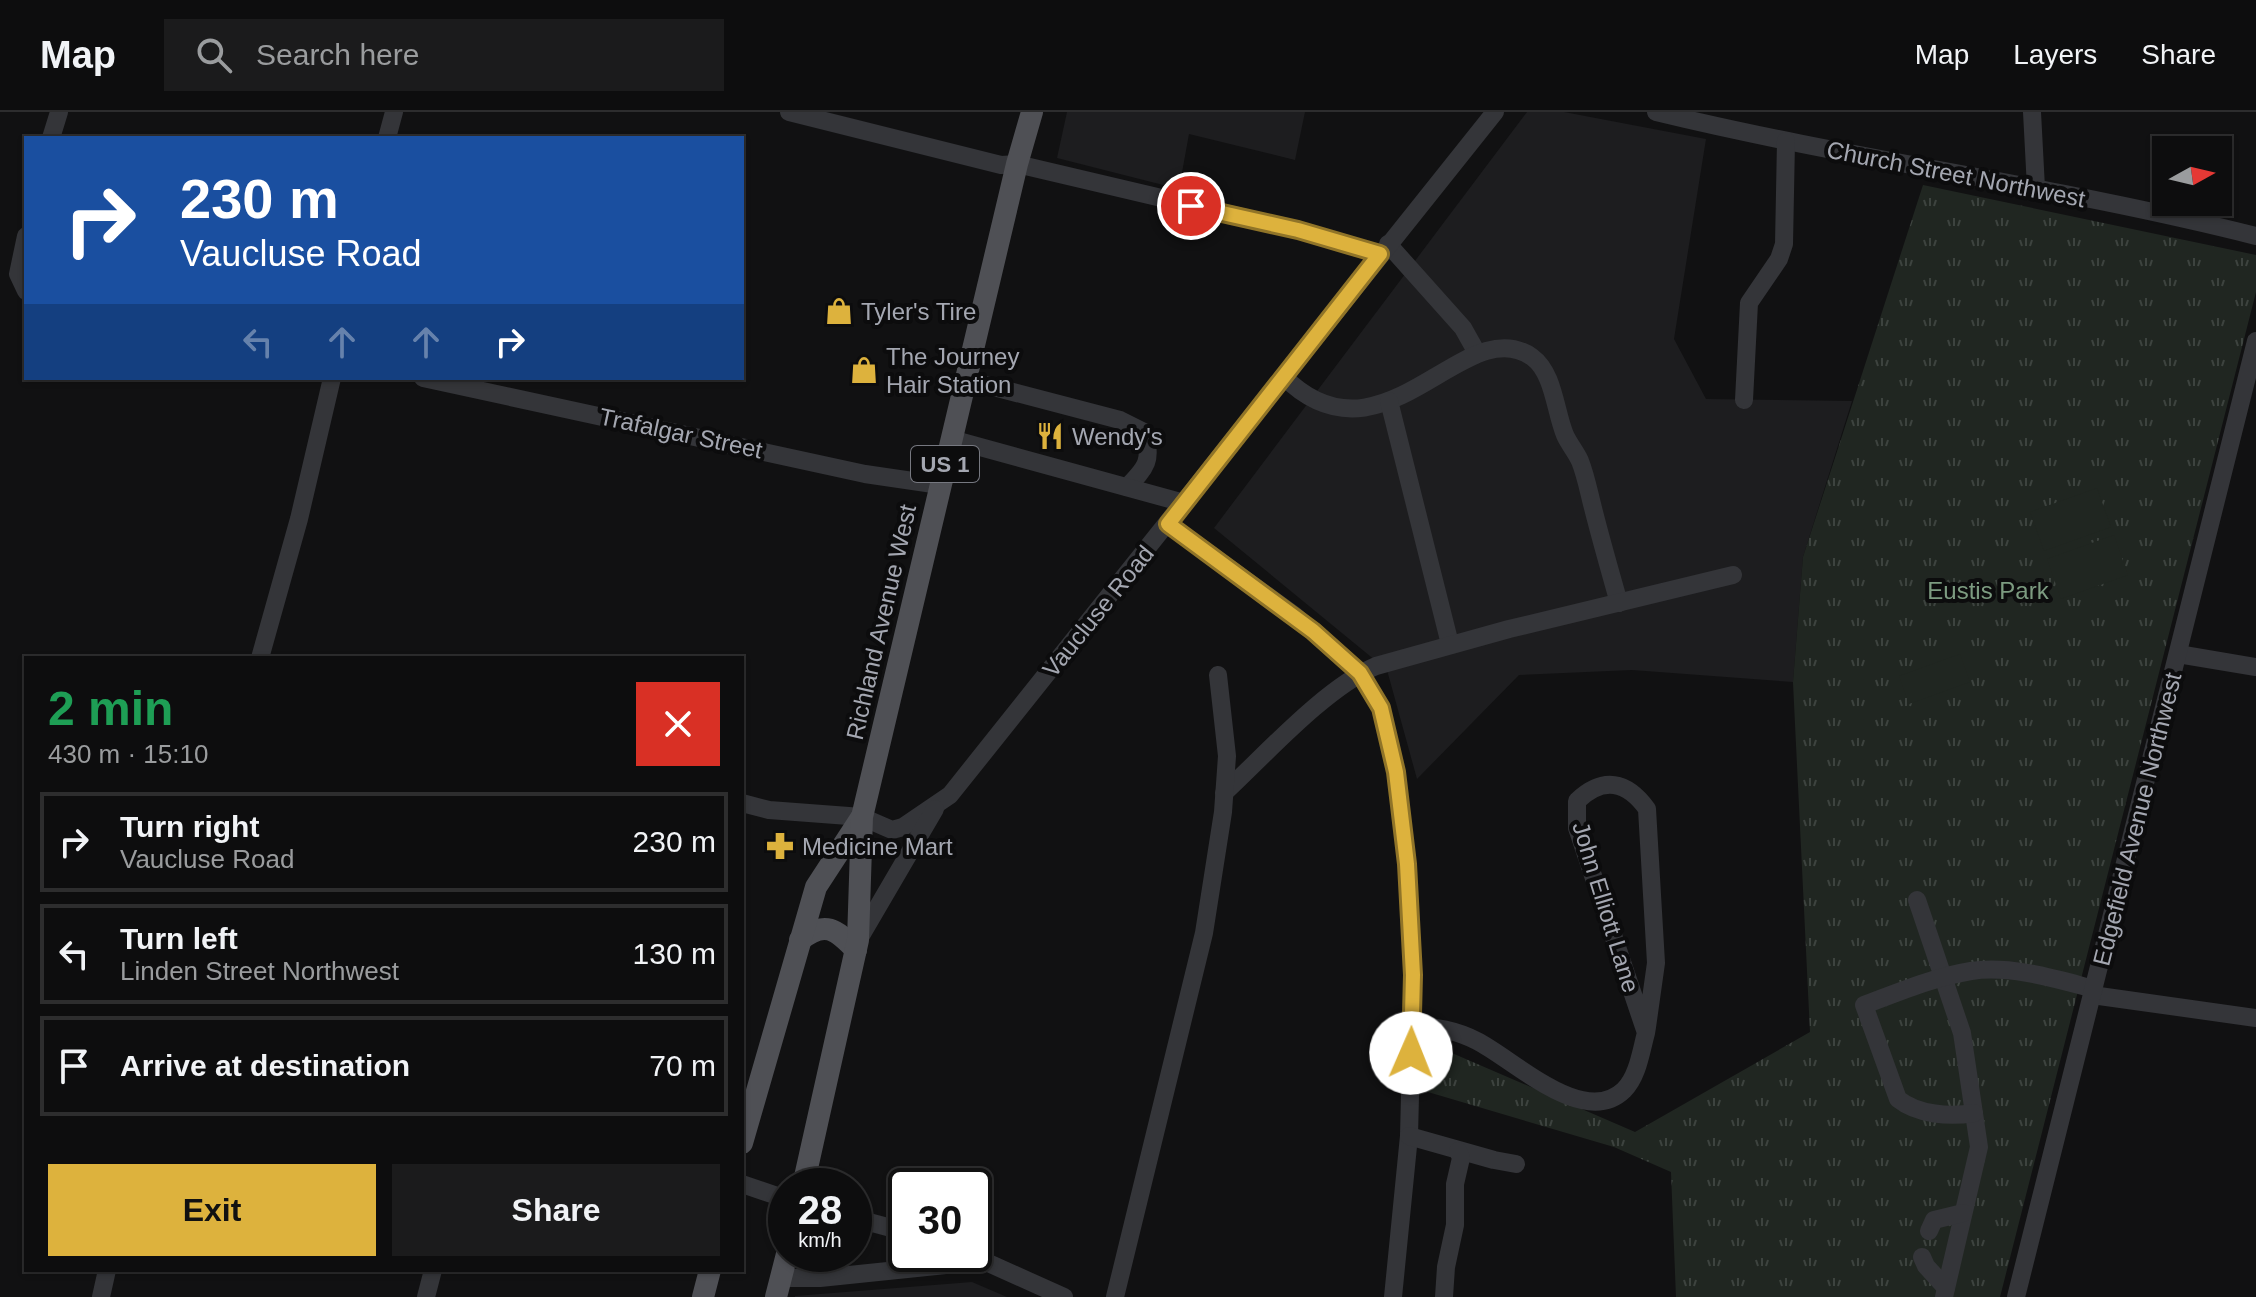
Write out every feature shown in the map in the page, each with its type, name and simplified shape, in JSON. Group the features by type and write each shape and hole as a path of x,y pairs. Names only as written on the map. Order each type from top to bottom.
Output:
{"main road":[{"name":"Richland Avenue West","path":"807,1168 857,945 862,817 1032,112"},
{"name":"Richland Avenue West","path":"744,1136 816,887 862,817"},
{"path":"800,940 812,931 830,929 857,945"},
{"path":"703,1297 709,1272"}],"street":[{"path":"52,136 59,112"},
{"path":"388,136 394,112"},
{"path":"789,112 1001,165 1017,164 1384,249 1463,328 1477,353"},
{"name":"Vaucluse Road","path":"936,807 950,795 1168,524 1495,112"},
{"name":"Church Street Northwest","path":"1656,112 1786,141 2036,188 2256,236"},
{"path":"2032,112 2036,188"},
{"path":"1744,400 1749,303 1779,259 1784,244 1786,141"},
{"path":"24,246 18,274 24,287"},
{"name":"Edgefield Avenue Northwest","path":"2016,1297 2256,341"},
{"path":"1283,376 1300,393 1340,409 1355,411 1389,401 1477,353 1503,347 1532,357 1545,373 1565,434 1580,461 1619,603"},
{"path":"261,656 299,519 329,380"},
{"name":"Trafalgar Street","path":"432,380 865,474 940,485"},
{"path":"967,380 1120,420 1144,432 1149,447 1146,469 1127,487"},
{"path":"1389,401 1450,644"},
{"path":"951,439 1184,503"},
{"path":"1168,524 1294,615 1360,673 1381,708 1396,772 1412,920 1409,1136 1393,1297"},
{"path":"1224,793 1333,692 1360,673 1450,644 1733,575"},
{"path":"2178,654 2256,667"},
{"path":"1115,1297 1204,933 1227,756 1218,675"},
{"name":"John Elliott Lane","path":"1412,1025 1441,1027 1466,1035 1560,1093 1596,1101 1612,1099 1625,1089 1633,1077 1646,1033 1656,963 1647,809 1637,795 1622,787 1604,785 1577,801 1577,828 1646,1033"},
{"path":"744,804 769,810 862,817 892,830 903,827 936,807"},
{"path":"857,945 936,807"},
{"path":"1917,900 1962,1033 1979,1147 1945,1292"},
{"path":"1974,1113 1951,1117 1906,1106 1898,1099 1864,1005 1974,970 2045,976 2093,992 2256,1018"},
{"path":"1409,1136 1516,1164"},
{"path":"1444,1297 1446,1267 1455,1225 1455,1184 1461,1158 1458,1151"},
{"path":"744,1185 768,1193"},
{"path":"1929,1231 1934,1220 1963,1213"},
{"path":"1922,1257 1945,1292"},
{"path":"992,1265 1064,1297"},
{"path":"779,1288 820,1278 888,1269"},
{"path":"101,1297 107,1272"},
{"path":"426,1297 432,1272"}],"shaded area":[{"path":"1067,112 1305,112 1295,160 1189,134 1179,189 1057,158"},
{"path":"1527,112 1564,112 1706,139 1674,339 1706,399 1852,401 1803,557 1793,682 1632,670 1519,675 1417,779 1387,670 1214,528"},
{"path":"972,1282 1007,1297 795,1297 795,1296"}],"green space":[{"name":"Eustis Park","path":"1923,185 2256,255 2256,292 2000,1297 1676,1297 1671,1172 1614,1147 1428,1092 1431,1044 1635,1132 1810,1032 1793,682 1803,557"},
{"path":"2097,488 2111,527 2044,551 2030,512"},
{"path":"2114,535 2128,575 2061,599 2047,559"},
{"path":"1960,654 1970,682 1909,704 1899,676"}],"place":[{"name":"Tyler's Tire","path":"839,311"},
{"name":"The Journey Hair Station","path":"864,370"},
{"name":"Wendy's","path":"1050,436"},
{"name":"Medicine Mart","path":"780,846"}],"route":[{"path":"1191,206 1298,230 1380,254 1168,524 1294,615 1360,673 1374,692 1386,724 1396,772 1407,864 1412,920 1411,1053"}]}
